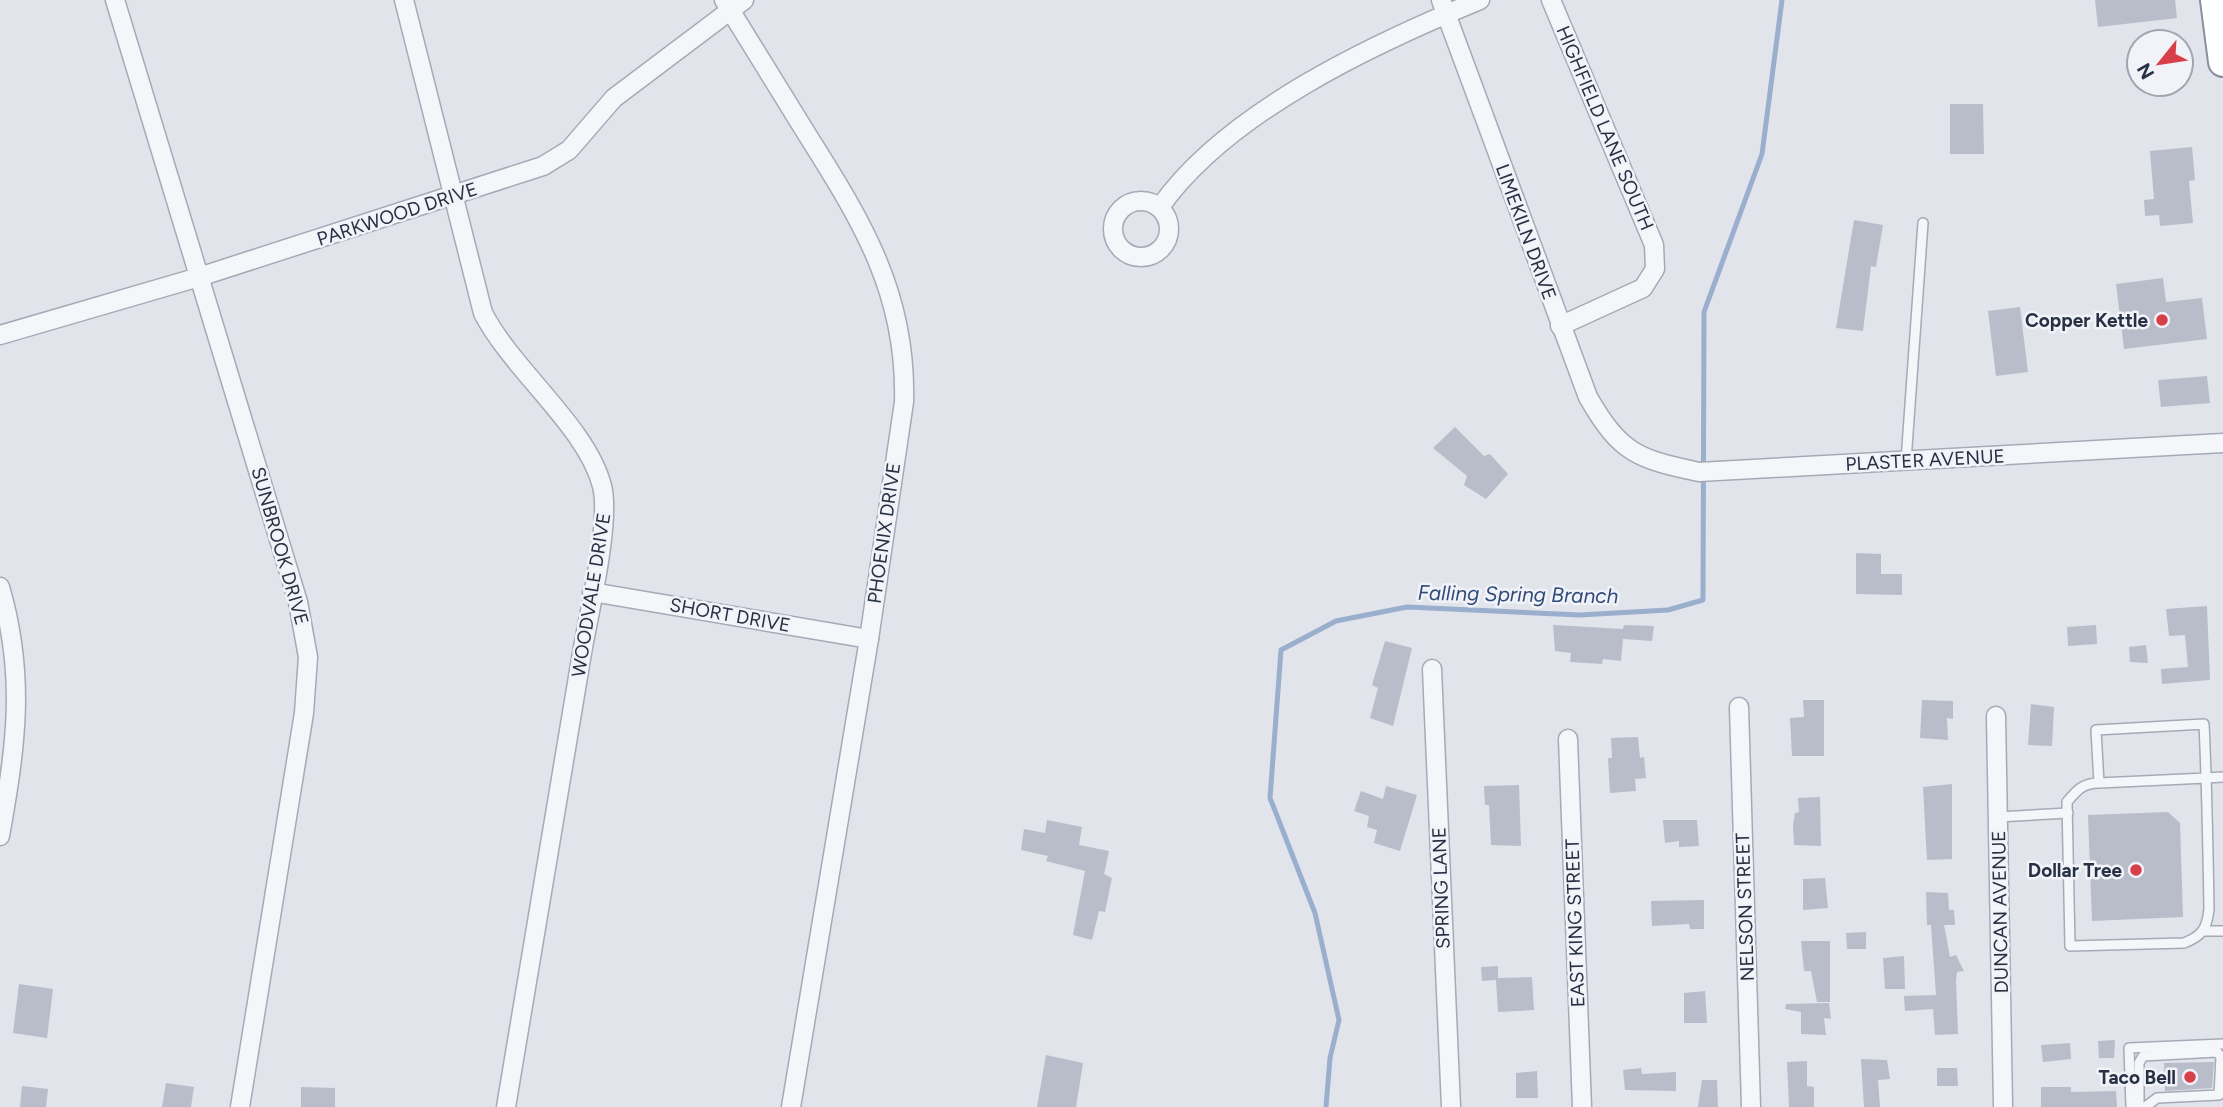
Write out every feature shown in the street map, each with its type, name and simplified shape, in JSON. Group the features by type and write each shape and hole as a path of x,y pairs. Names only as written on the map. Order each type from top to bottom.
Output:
{"highway":[{"path":"2218,11 2223,62"}],"street":[{"name":"SUNBROOK DRIVE","path":"115,0 298,602 308,657 304,713 240,1107"},
{"name":"WOODVALE DRIVE","path":"404,0 475,288 489,324 501,345 587,449 599,476 605,512 506,1107"},
{"path":"1160,207 1175,186 1197,164 1249,120 1310,81 1444,7 1480,0"},
{"name":"HIGHFIELD LANE SOUTH","path":"1551,0 1654,245 1655,269 1643,288 1560,326"},
{"name":"PARKWOOD DRIVE","path":"0,335 199,277 452,198 544,166 578,141 614,99 733,3"},
{"name":"PHOENIX DRIVE","path":"733,3 867,233 889,288 905,363 904,401 869,639 791,1107"},
{"name":"LIMEKILN DRIVE","path":"1444,7 1560,326 1600,418 1630,452"},
{"name":"PLASTER AVENUE","path":"1630,452 1699,472 2223,443"},
{"path":"0,587 12,629 17,676 15,737 4,794 0,835"},
{"name":"SHORT DRIVE","path":"592,592 869,639"},
{"name":"SPRING LANE","path":"1432,668 1451,1107"},
{"name":"NELSON STREET","path":"1740,707 1751,1107"},
{"name":"DUNCAN AVENUE","path":"1996,716 2003,1107"},
{"name":"EAST KING STREET","path":"1569,739 1582,1107"}],"lane":[{"path":"1906,461 1923,223"},
{"path":"2098,783 2096,730 2204,724 2206,778 2209,909 2204,931 2184,943 2070,946 2067,802 2078,788 2098,783 2206,778 2223,777"},
{"path":"1998,817 2068,813"},
{"path":"2204,931 2223,931"},
{"path":"2131,1107 2129,1048 2223,1044"},
{"path":"2136,1107 2139,1102 2139,1063 2143,1056 2217,1052 2221,1057 2219,1095 2157,1098 2145,1107"}],"building":[{"path":"2095,0 2175,0 2177,18 2098,27"},
{"path":"1950,104 1983,104 1984,154 1950,154"},
{"path":"2192,147 2195,180 2189,181 2193,223 2160,226 2159,215 2145,216 2144,200 2154,199 2150,151"},
{"path":"1854,220 1883,225 1876,267 1871,266 1863,331 1836,328"},
{"name":"Copper Kettle","path":"2163,278 2166,302 2202,298 2207,339 2124,349 2116,284"},
{"path":"2020,307 2028,372 1996,376 1988,311"},
{"path":"2207,376 2210,403 2161,407 2158,380"},
{"path":"1455,427 1484,456 1490,454 1508,474 1486,499 1464,485 1467,476 1433,448"},
{"path":"1856,553 1881,554 1881,574 1902,574 1902,595 1856,594"},
{"path":"2207,606 2210,680 2162,684 2161,669 2188,667 2185,635 2169,636 2166,609"},
{"path":"1553,625 1623,629 1624,625 1654,626 1652,641 1623,639 1621,661 1603,659 1602,664 1570,662 1571,653 1555,651"},
{"path":"2096,625 2097,644 2068,646 2067,627"},
{"path":"1385,641 1412,648 1393,726 1370,718 1378,688 1372,685"},
{"path":"2146,645 2148,663 2130,662 2129,647"},
{"path":"1803,700 1824,700 1824,756 1792,756 1790,718 1804,717"},
{"path":"1922,700 1953,701 1953,719 1947,718 1948,740 1920,738"},
{"path":"2031,704 2054,707 2052,746 2028,745"},
{"path":"1638,737 1646,778 1635,779 1636,791 1610,793 1608,758 1612,758 1611,738"},
{"path":"1952,784 1952,859 1927,860 1923,787"},
{"path":"1519,785 1521,846 1491,845 1489,805 1485,805 1484,786"},
{"path":"1386,786 1417,795 1400,851 1374,843 1377,830 1367,827 1369,816 1354,811 1361,791 1383,799"},
{"path":"1820,797 1821,846 1794,845 1793,826 1795,813 1799,812 1798,798"},
{"name":"Dollar Tree","path":"2168,812 2180,823 2183,917 2092,921 2088,815"},
{"path":"1047,820 1082,827 1079,845 1109,851 1104,874 1112,878 1105,912 1099,911 1092,940 1073,935 1085,871 1046,861 1048,856 1021,850 1024,829 1045,833"},
{"path":"1663,820 1697,820 1699,846 1679,847 1679,841 1665,843"},
{"path":"1825,878 1828,908 1803,910 1803,879"},
{"path":"1926,892 1948,893 1949,910 1954,910 1955,925 1944,925 1950,957 1956,955 1964,971 1957,972 1956,981 1958,1034 1935,1035 1933,1009 1905,1011 1904,996 1936,995 1931,925 1927,925"},
{"path":"1704,900 1704,929 1690,929 1689,924 1652,926 1651,901"},
{"path":"1866,932 1866,949 1847,949 1846,933"},
{"path":"1801,941 1830,941 1830,1002 1817,1002 1811,971 1804,971"},
{"path":"1904,956 1905,989 1885,989 1883,958"},
{"path":"1498,966 1498,978 1532,977 1534,1010 1498,1012 1496,980 1482,981 1481,967"},
{"path":"19,984 53,989 47,1038 13,1033"},
{"path":"1705,991 1707,1023 1684,1023 1684,993"},
{"path":"1829,1003 1831,1019 1824,1018 1826,1035 1801,1034 1801,1012 1785,1009 1786,1004"},
{"path":"2115,1040 2114,1058 2099,1058 2098,1041"},
{"path":"2070,1043 2071,1059 2043,1062 2041,1045"},
{"path":"1046,1055 1083,1063 1076,1107 1037,1107"},
{"path":"1861,1059 1887,1060 1890,1079 1878,1080 1880,1107 1864,1107"},
{"path":"1807,1061 1807,1086 1814,1087 1814,1107 1789,1107 1787,1062"},
{"name":"Taco Bell","path":"2214,1062 2212,1088 2165,1091 2164,1063"},
{"path":"1641,1068 1642,1074 1676,1072 1676,1091 1625,1090 1623,1070"},
{"path":"1937,1068 1957,1068 1958,1086 1937,1086"},
{"path":"1537,1071 1538,1098 1516,1098 1516,1073"},
{"path":"1702,1080 1717,1080 1718,1107 1698,1107"},
{"path":"166,1083 194,1087 191,1107 162,1107"},
{"path":"22,1086 48,1089 46,1107 20,1107"},
{"path":"301,1087 335,1088 335,1107 301,1107"},
{"path":"2041,1087 2071,1087 2071,1092 2116,1091 2117,1107 2041,1107"}],"waterway":[{"name":"Falling Spring Branch","path":"1326,1107 1330,1058 1339,1020 1315,913 1270,798 1281,650 1336,621 1407,607 1580,615 1668,610 1703,600 1704,312 1762,154 1782,0"}],"place":[{"name":"Copper Kettle","path":"2162,320"},
{"name":"Dollar Tree","path":"2136,870"},
{"name":"Taco Bell","path":"2190,1077"}]}
